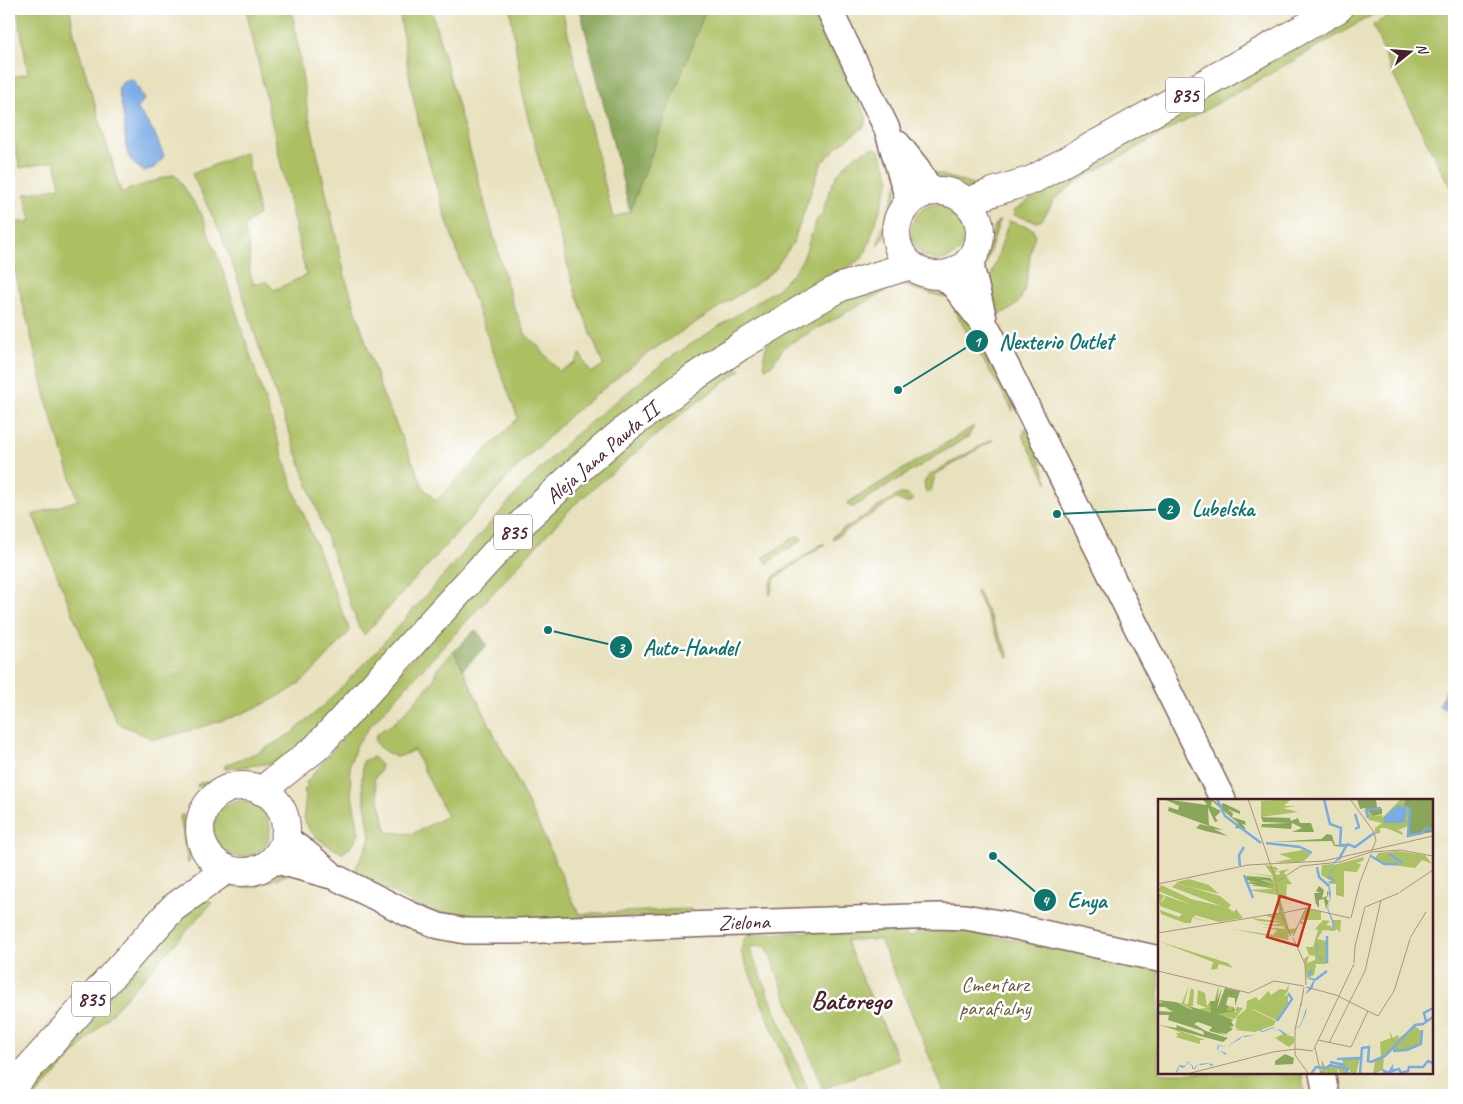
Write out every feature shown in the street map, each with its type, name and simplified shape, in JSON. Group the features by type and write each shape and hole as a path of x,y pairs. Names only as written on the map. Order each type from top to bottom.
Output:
{"main road":[{"name":"835","path":"968,202 1032,180 1338,9"},
{"name":"835","path":"980,226 1032,180"},
{"path":"896,235 900,251 911,265 925,273 940,275 959,270 972,258 979,244 980,226 978,218 968,202 952,192 920,196"},
{"name":"835","path":"896,235 898,218 920,196"},
{"name":"Aleja Jana Pawła II","path":"261,790 316,748 529,516 587,462 651,409 696,376 773,327 842,287 884,249 896,235"},
{"name":"Aleja Jana Pawła II","path":"842,287 911,265"},
{"name":"Aleja Jana Pawła II","path":"282,811 316,748"},
{"path":"244,787 261,790 282,811 286,829 279,849 265,866 251,871 237,872 218,861 202,843 201,826 204,813 211,801 221,793 232,788 244,787"},
{"name":"835","path":"9,1090 173,908 218,861"}],"street":[{"path":"829,9 887,129 917,168 920,196"},
{"path":"972,258 972,270 986,326"},
{"path":"940,275 954,286 986,326 1222,799"},
{"name":"Zielona","path":"279,849 409,914 439,926 466,931 938,916 966,917 1158,959"},
{"path":"1322,1074 1326,1095"}],"green space":[{"path":"17,9 70,9 74,34 121,192 175,174 201,213 224,274 294,490 350,631 314,670 290,690 244,713 162,738 153,739 117,723 33,515 78,500 48,406 9,247 9,223 31,221 25,194 60,187 55,161 20,168 9,118 9,78 28,73"},
{"path":"246,9 292,9 308,113 345,276 381,390 424,488 436,501 518,418 466,276 431,169 414,102 399,9 431,9 512,302 526,335 559,371 575,363 580,354 591,373 603,365 575,291 546,188 524,102 510,9 562,9 613,218 630,211 704,14 704,9 811,9 867,117 865,126 838,146 821,164 793,243 774,270 757,283 648,353 572,414 512,473 364,635 359,628 262,356 221,234 192,174 246,152 259,213 244,228 249,246 250,271 253,284 267,282 274,290 306,275"},
{"path":"580,9 704,9 704,14 630,211"},
{"path":"1360,9 1383,9 1079,180 1055,199 1042,220 1037,222 1014,215 1013,211 1073,170"},
{"path":"1401,9 1454,9 1454,195 1391,71 1373,25"},
{"path":"872,148 881,152 890,179 866,252 862,254 864,257 727,342 281,762 225,769 224,767 227,764 259,752 292,733 323,706 370,658 524,485 571,438 668,359 777,289 793,273 803,259 817,219 822,215 829,191 837,175 855,156"},
{"path":"926,170 984,188 967,189 960,185 943,181"},
{"path":"897,185 897,203 884,237 877,246"},
{"path":"933,204 945,204 955,208 963,216 967,232 963,248 955,256 945,260 933,260 923,256 915,248 911,238 911,226 915,216 923,208"},
{"path":"1000,220 981,279 981,261 994,228"},
{"path":"1009,221 1033,229 1035,235 1023,293 1018,303 1010,310 998,314 987,289"},
{"path":"913,276 943,288 952,295 947,298 901,285 896,281"},
{"path":"881,282 886,291 785,346 771,366 765,368 764,353 769,339"},
{"path":"961,307 1013,401 1013,411 954,310"},
{"path":"731,369 741,370 679,416 574,505 370,726 356,746 350,764 351,791 359,834 350,848 342,853 317,838 308,828 305,821 304,790 308,786 306,783 371,703 529,532 641,429"},
{"path":"974,426 969,436 853,507 847,503"},
{"path":"1023,428 1030,434 1048,483 1022,435 1025,432"},
{"path":"993,440 935,475 931,491 926,493 924,483 928,476"},
{"path":"901,494 908,495 914,500 907,503 896,499 833,539 833,536"},
{"path":"798,535 802,540 767,563 763,558"},
{"path":"822,544 825,544 774,579 770,595 769,586 774,576"},
{"path":"977,590 1010,657 1007,657 976,593"},
{"path":"474,631 477,631 487,645 463,669 454,651"},
{"path":"454,651 541,830 579,914 691,909 692,915 476,922 431,914 356,873 356,867 370,837 362,783 363,761 373,757 381,765 380,771 374,779 387,832 412,834 447,816 414,750 396,757 380,748 376,743 375,737 379,732 394,723 410,707 434,679 436,670"},
{"path":"269,772 256,779 242,778 229,780 211,787 196,786 200,783 235,776"},
{"path":"242,801 253,803 262,809 268,818 270,829 268,840 262,849 253,855 242,857 231,855 222,849 216,840 214,829 216,818 222,809 231,803"},
{"path":"182,814 190,823 193,833 192,849 188,864 180,816"},
{"path":"276,873 289,874 255,887 215,887 227,881 255,880"},
{"path":"204,895 212,903 37,1095 18,1095"},
{"name":"Cmentarz parafialny","path":"903,929 908,937 923,931 961,931 1040,944 1158,971 1158,1074 1301,1074 1305,1095 945,1095 880,940 846,941 898,1059 823,1089 766,946 749,947 810,1094 799,1095 741,952 743,941 748,934"}],"water":[{"path":"129,79 135,82 144,100 137,108 154,132 164,156 156,167 144,171 132,161 126,149 124,116 118,89 123,82"},
{"path":"1453,677 1454,709 1452,713 1439,706"}],"place":[{"name":"Nexterio Outlet","path":"898,390"},
{"name":"Lubelska","path":"1057,514"},
{"name":"Auto-Handel","path":"548,630"},
{"name":"Enya","path":"993,856"}],"district":[{"name":"Batorego","path":"851,1000"}]}
